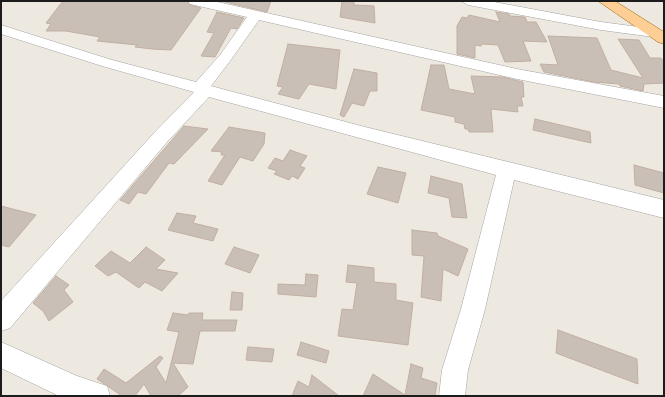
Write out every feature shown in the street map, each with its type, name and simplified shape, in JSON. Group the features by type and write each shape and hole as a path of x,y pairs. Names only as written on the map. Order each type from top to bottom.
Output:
{"main road":[{"path":"606,1 659,36"}],"street":[{"path":"195,1 254,10 517,74 664,102"},
{"path":"468,1 659,36"},
{"path":"1,319 203,89 225,58 254,10"},
{"path":"1,29 107,63 507,171 664,209"},
{"path":"452,396 455,370 473,309 507,171"},
{"path":"1,356 74,389 97,396"}],"building":[{"path":"63,1 187,1 190,5 201,8 171,50 135,47 137,45 97,41 100,37 66,31 46,31 51,24 46,23"},
{"path":"221,1 271,1 267,12"},
{"path":"342,1 354,1 354,5 374,6 375,23 340,17"},
{"path":"217,12 244,18 237,29 231,28 215,57 201,56 214,33 207,32"},
{"path":"496,12 509,14 510,16 525,17 527,22 536,22 547,42 523,41 531,61 505,62 498,45 475,45 475,58 457,54 457,26 462,17 467,18 469,15 500,22"},
{"path":"548,36 597,38 611,70 643,78 618,39 639,40 650,58 661,58 664,62 664,83 644,84 643,91 620,86 619,84 594,82 544,72 540,64 558,65"},
{"path":"288,44 340,50 336,89 309,84 299,99 278,94 283,87 277,86"},
{"path":"431,65 444,65 449,89 475,94 471,76 503,77 523,82 524,97 521,97 523,106 517,106 518,112 491,109 493,132 469,132 468,129 465,129 464,124 455,122 455,117 421,110"},
{"path":"354,69 377,73 377,91 370,91 364,106 352,103 344,117 340,115"},
{"path":"535,119 590,132 591,143 533,130"},
{"path":"184,126 208,129 174,164 169,163 146,194 138,192 129,204 120,200"},
{"path":"229,127 265,133 264,144 253,161 240,157 222,185 208,181 225,155 221,155 222,152 211,151"},
{"path":"290,150 307,156 300,166 305,168 298,179 292,176 289,180 274,174 277,171 268,168 275,158 283,161"},
{"path":"634,165 664,173 664,193 635,185"},
{"path":"378,167 406,173 398,203 367,194"},
{"path":"431,176 462,184 467,218 452,217 449,198 428,193"},
{"path":"1,206 36,215 9,247 1,245"},
{"path":"177,213 196,216 193,223 218,229 213,241 168,230"},
{"path":"412,230 437,233 438,236 468,249 458,276 443,269 441,301 421,297 424,256 412,255"},
{"path":"146,247 165,260 156,269 178,273 162,291 145,282 139,288 116,272 108,276 95,266 111,251 130,263"},
{"path":"234,247 259,255 250,273 225,264"},
{"path":"348,265 374,268 374,282 396,284 396,300 413,303 408,345 338,336 342,309 353,310 357,283 346,282"},
{"path":"306,274 318,275 316,297 278,294 278,284 305,285"},
{"path":"56,276 69,285 64,290 73,302 49,321 43,311 33,303"},
{"path":"232,292 243,293 242,310 230,310"},
{"path":"173,313 188,315 189,313 203,313 202,320 237,320 235,331 200,331 193,364 173,363 188,387 178,396 151,396 144,384 135,396 122,396 97,379 104,369 126,383 160,356 163,358 156,367 166,383 179,332 167,330"},
{"path":"558,330 637,359 638,384 556,353"},
{"path":"301,342 329,351 326,363 297,355"},
{"path":"248,347 274,349 272,362 246,360"},
{"path":"411,364 423,368 421,378 437,383 435,396 363,396 373,374 405,395"},
{"path":"312,375 339,396 292,396 298,381 309,387"}]}
